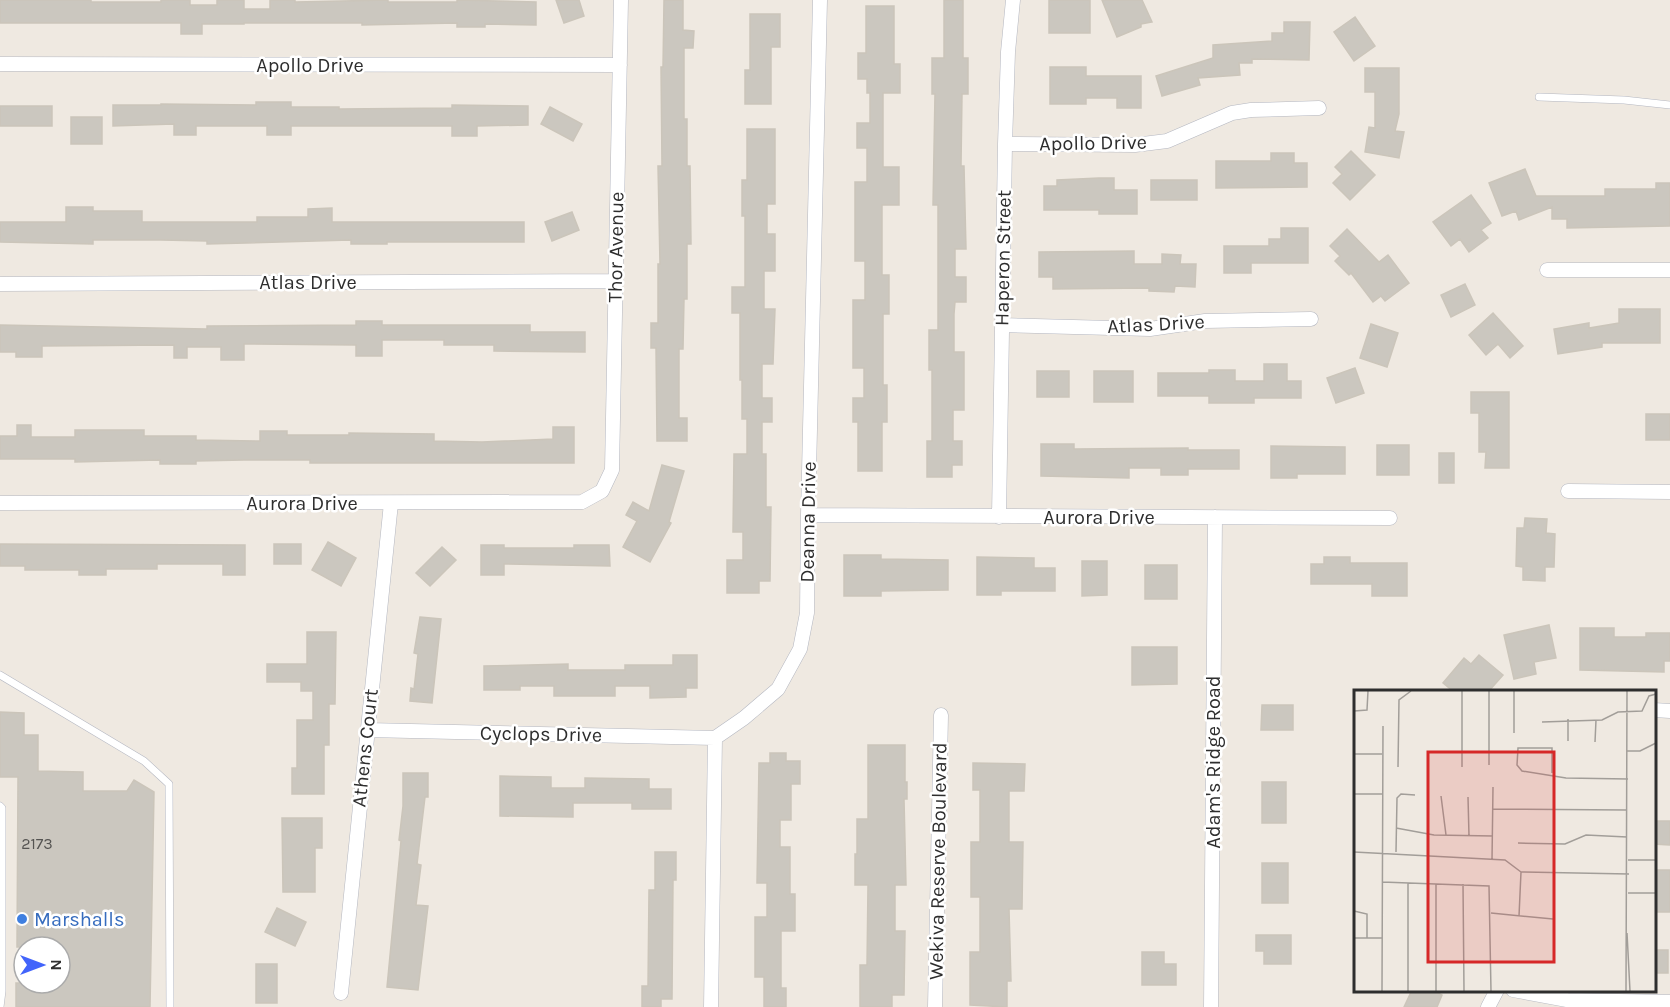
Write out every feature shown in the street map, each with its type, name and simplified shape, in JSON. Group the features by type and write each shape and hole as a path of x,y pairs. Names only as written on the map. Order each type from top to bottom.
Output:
{"street":[{"name":"Thor Avenue","path":"602,491 612,470 621,0"},
{"name":"Deanna Drive","path":"715,738 744,718 778,689 800,649 807,613 820,0"},
{"name":"Haperon Street","path":"999,517 1005,144 1008,52 1013,0"},
{"name":"Apollo Drive","path":"0,64 620,65"},
{"name":"Apollo Drive","path":"1005,144 1134,145 1167,141 1232,113 1251,110 1319,108"},
{"path":"1547,270 1670,270"},
{"name":"Atlas Drive","path":"0,284 616,281"},
{"name":"Atlas Drive","path":"1002,326 1150,329 1205,321 1311,319"},
{"name":"Aurora Drive","path":"0,503 582,502 602,491"},
{"path":"1568,491 1670,492"},
{"name":"Athens Court","path":"341,993 391,503"},
{"name":"Aurora Drive","path":"808,514 1390,518"},
{"name":"Adam's Ridge Road","path":"1211,1007 1215,517"},
{"path":"1655,710 1670,711"},
{"name":"Wekiva Reserve Boulevard","path":"935,1007 941,715"},
{"name":"Cyclops Drive","path":"367,730 715,738"},
{"path":"711,1007 715,738"},
{"path":"1488,1007 1496,992"},
{"path":"1524,992 1567,1000 1670,1002"}],"lane":[{"path":"1539,97 1624,100 1670,105"},
{"path":"0,675 144,761 169,784 170,1007"},
{"path":"0,806 2,808 2,991 0,1007"}],"building":[{"path":"0,0 161,2 161,0 190,0 190,5 217,5 217,0 244,0 244,9 270,9 270,0 295,0 295,2 388,0 388,2 457,2 457,0 536,2 536,25 485,24 485,27 457,27 457,23 202,24 202,34 181,34 181,23 0,23"},
{"path":"556,0 579,0 584,16 564,23"},
{"path":"664,0 683,0 683,30 694,31 693,48 684,48 684,119 687,119 687,166 690,166 691,244 687,244 687,299 684,299 683,349 679,349 679,418 687,418 687,441 657,441 656,348 651,348 651,323 658,323 658,264 660,264 658,166 662,166 661,67 663,67"},
{"path":"944,0 963,0 963,58 968,58 968,94 962,94 961,166 964,166 966,249 955,249 955,277 966,277 966,302 955,302 954,314 954,352 964,352 964,410 953,410 953,441 962,441 962,465 952,465 952,477 927,477 927,441 932,441 932,370 929,370 929,330 938,330 938,205 933,205 935,94 932,94 932,58 944,58"},
{"path":"1049,0 1090,0 1090,33 1049,33"},
{"path":"1102,0 1142,0 1152,22 1141,24 1141,27 1117,37"},
{"path":"866,6 894,6 894,64 900,64 900,93 883,93 883,167 899,167 899,205 882,205 882,275 889,275 889,314 883,314 883,385 887,385 887,422 882,422 882,471 858,471 858,422 853,422 853,398 864,398 864,368 853,368 853,300 865,300 865,261 855,261 855,182 867,182 867,148 857,148 857,123 870,123 870,93 867,93 867,79 858,79 858,53 866,53"},
{"path":"750,14 780,14 780,47 771,47 771,104 745,104 745,70 750,70"},
{"path":"1355,17 1375,46 1354,61 1334,32"},
{"path":"1284,22 1310,22 1309,60 1252,59 1252,63 1239,63 1240,75 1198,78 1200,85 1162,96 1156,76 1213,58 1213,45 1272,41 1272,33 1284,33"},
{"path":"1050,67 1086,67 1086,76 1141,76 1141,108 1117,108 1117,98 1086,98 1086,104 1050,104"},
{"path":"1365,68 1399,68 1399,114 1395,131 1404,132 1399,158 1365,152 1369,127 1375,128 1375,92 1365,92"},
{"path":"256,102 291,102 291,107 339,107 339,109 452,108 452,105 528,106 528,125 477,126 477,136 452,136 452,126 291,126 291,135 267,135 267,126 196,126 196,135 174,135 174,124 113,126 113,105 256,105"},
{"path":"0,106 52,106 52,126 0,126"},
{"path":"550,107 582,124 573,141 541,124"},
{"path":"71,117 102,117 102,144 71,144"},
{"path":"747,129 775,129 775,204 767,204 767,234 775,234 775,271 764,271 764,309 775,309 773,364 762,364 762,398 772,398 772,422 762,422 762,454 766,454 766,507 771,507 770,581 759,581 759,593 727,593 727,560 743,560 743,532 733,532 734,454 747,454 747,419 742,419 740,313 732,313 732,287 745,287 745,216 742,216 742,180 747,180"},
{"path":"1351,151 1375,175 1350,200 1333,183 1342,174 1335,167"},
{"path":"1271,153 1294,153 1294,163 1307,163 1307,187 1216,188 1216,161 1271,161"},
{"path":"1525,169 1536,196 1605,196 1605,189 1656,189 1656,183 1670,183 1670,226 1567,228 1567,219 1552,219 1552,207 1519,220 1516,211 1502,216 1489,183"},
{"path":"1114,178 1114,190 1137,190 1137,214 1099,214 1099,210 1044,210 1044,186 1057,186 1057,180"},
{"path":"1151,180 1197,180 1197,200 1151,200"},
{"path":"1471,195 1491,223 1481,230 1488,238 1469,252 1460,239 1451,246 1433,222"},
{"path":"66,207 93,207 93,211 142,211 142,222 257,222 257,217 308,217 308,209 332,208 332,222 524,222 524,242 351,244 351,240 207,244 207,241 93,240 93,244 0,242 0,222 66,222"},
{"path":"572,212 579,230 552,241 545,222"},
{"path":"1281,228 1308,228 1308,263 1251,263 1251,273 1224,273 1224,246 1269,246 1269,239 1281,239"},
{"path":"1347,229 1379,262 1388,255 1409,283 1385,301 1381,296 1373,302 1351,273 1349,275 1335,261 1340,256 1330,246"},
{"path":"1134,251 1134,264 1162,264 1162,254 1181,255 1180,264 1196,264 1195,287 1175,286 1174,292 1149,291 1149,288 1053,289 1053,277 1039,277 1039,252"},
{"path":"1465,284 1475,305 1451,317 1441,295"},
{"path":"1619,309 1660,309 1660,343 1602,343 1602,347 1558,354 1554,329 1589,323 1589,328 1619,323"},
{"path":"1493,313 1523,346 1510,358 1498,344 1486,355 1469,335"},
{"path":"356,321 382,321 382,325 530,325 530,332 585,332 585,352 494,351 494,345 444,345 444,340 382,340 382,356 356,356 356,345 244,344 244,360 221,360 221,347 187,347 187,358 174,358 174,345 42,346 42,357 16,357 16,352 0,352 0,325 207,329 207,326 356,325"},
{"path":"1371,324 1398,333 1387,367 1360,358"},
{"path":"1264,364 1287,364 1287,381 1301,381 1301,398 1254,398 1254,403 1209,403 1209,396 1158,396 1158,373 1209,373 1209,370 1235,370 1235,381 1264,381"},
{"path":"1355,368 1364,393 1336,403 1327,378"},
{"path":"1037,371 1069,371 1069,397 1037,397"},
{"path":"1094,371 1133,371 1133,402 1094,402"},
{"path":"1471,392 1509,392 1509,468 1485,468 1486,452 1479,452 1479,413 1471,413"},
{"path":"1646,414 1670,414 1670,440 1646,440"},
{"path":"17,425 31,425 31,437 75,437 75,430 144,430 144,436 196,436 196,440 260,441 260,431 287,431 287,435 434,434 434,441 482,442 553,439 553,427 574,427 574,463 310,463 310,460 244,460 160,464 160,460 75,462 75,459 0,459 0,436 17,436"},
{"path":"1041,444 1074,444 1074,449 1239,450 1239,469 1188,469 1188,475 1161,475 1161,468 1129,468 1129,478 1041,476"},
{"path":"1377,445 1409,445 1409,475 1377,475"},
{"path":"1271,446 1345,447 1345,474 1297,474 1297,478 1271,478"},
{"path":"1439,453 1454,453 1454,483 1439,483"},
{"path":"662,465 684,471 669,522 671,523 650,562 623,547 637,521 626,515 633,502 649,511"},
{"path":"1525,518 1547,519 1546,533 1555,534 1554,567 1545,567 1545,581 1523,580 1523,567 1516,566 1517,528 1524,528"},
{"path":"328,542 356,558 341,586 312,570"},
{"path":"0,544 245,545 245,575 223,575 223,564 157,564 157,569 106,569 106,575 79,575 79,570 25,570 25,566 0,566"},
{"path":"274,544 301,544 301,564 274,564"},
{"path":"481,545 504,545 504,548 574,548 574,545 609,545 610,566 504,564 504,575 481,575"},
{"path":"442,547 456,560 430,586 416,573"},
{"path":"844,555 881,555 881,559 948,560 948,590 881,591 881,596 844,596"},
{"path":"977,557 1034,558 1034,568 1055,568 1055,591 1001,591 1001,595 977,595"},
{"path":"1324,557 1350,557 1350,563 1407,563 1407,596 1372,596 1372,584 1311,584 1311,564 1324,564"},
{"path":"1082,561 1107,561 1107,595 1082,596"},
{"path":"1145,565 1177,565 1177,599 1145,599"},
{"path":"420,617 441,619 432,703 410,701 411,688 414,689 418,654 414,653"},
{"path":"1549,625 1556,658 1534,662 1536,674 1514,679 1504,635"},
{"path":"1580,628 1614,628 1614,637 1646,637 1646,633 1670,633 1670,661 1664,661 1664,672 1580,670"},
{"path":"307,632 336,632 335,704 329,704 329,745 324,745 324,794 292,794 292,768 297,768 297,720 313,720 313,691 301,691 301,682 267,682 267,664 307,664"},
{"path":"1132,647 1177,647 1177,684 1132,685"},
{"path":"673,655 697,655 697,688 686,688 686,697 650,698 650,686 615,686 615,696 554,696 554,686 520,686 520,690 484,690 484,666 568,664 568,670 625,670 625,665 673,665"},
{"path":"1479,655 1503,675 1490,690 1452,690 1443,683 1464,658 1471,664"},
{"path":"1262,705 1293,705 1293,730 1261,730"},
{"path":"0,712 24,713 24,735 38,735 38,771 83,772 83,791 127,791 134,780 154,792 150,1007 16,1007 16,995 72,995 72,935 17,935 18,777 0,777"},
{"path":"868,745 905,745 906,885 895,885 895,931 905,931 904,995 892,995 892,1007 860,1007 860,965 867,965 868,885 855,885 855,854 857,854 857,819 868,819"},
{"path":"770,753 786,753 786,761 800,761 800,784 791,784 791,820 780,820 780,847 790,847 790,894 795,894 795,931 781,931 781,988 786,988 786,1007 764,1007 764,977 755,977 755,917 767,917 767,883 757,883 759,763 770,763"},
{"path":"973,763 1025,764 1024,791 1009,791 1009,842 1023,842 1022,909 1009,909 1011,981 1007,981 1007,1007 970,1005 970,952 980,952 980,897 971,897 971,842 980,842 980,790 973,790"},
{"path":"403,773 428,773 428,797 425,797 417,864 421,865 416,905 428,906 418,990 387,987 401,841 399,840 403,806"},
{"path":"500,776 551,777 551,788 585,788 585,778 649,779 649,789 671,789 671,809 632,809 632,803 573,803 573,817 500,816"},
{"path":"1262,782 1286,782 1286,823 1262,823"},
{"path":"282,818 322,818 322,848 315,848 315,892 283,892"},
{"path":"1655,821 1670,821 1670,845 1655,844"},
{"path":"655,852 676,852 676,880 673,880 672,999 661,999 661,1007 642,1007 642,986 648,986 649,890 655,890"},
{"path":"1262,863 1288,863 1288,903 1262,903"},
{"path":"1655,870 1670,870 1670,912 1655,912"},
{"path":"277,908 306,922 295,946 265,932"},
{"path":"1256,935 1291,935 1291,964 1264,964 1264,951 1256,951"},
{"path":"1655,950 1668,950 1668,973 1655,973"},
{"path":"1142,952 1164,952 1164,964 1176,964 1176,985 1142,985"},
{"path":"256,964 277,964 277,1003 256,1003"},
{"path":"1411,992 1437,992 1442,995 1437,1007 1404,1007"}],"place":[{"name":"Marshalls","path":"22,919"}]}
